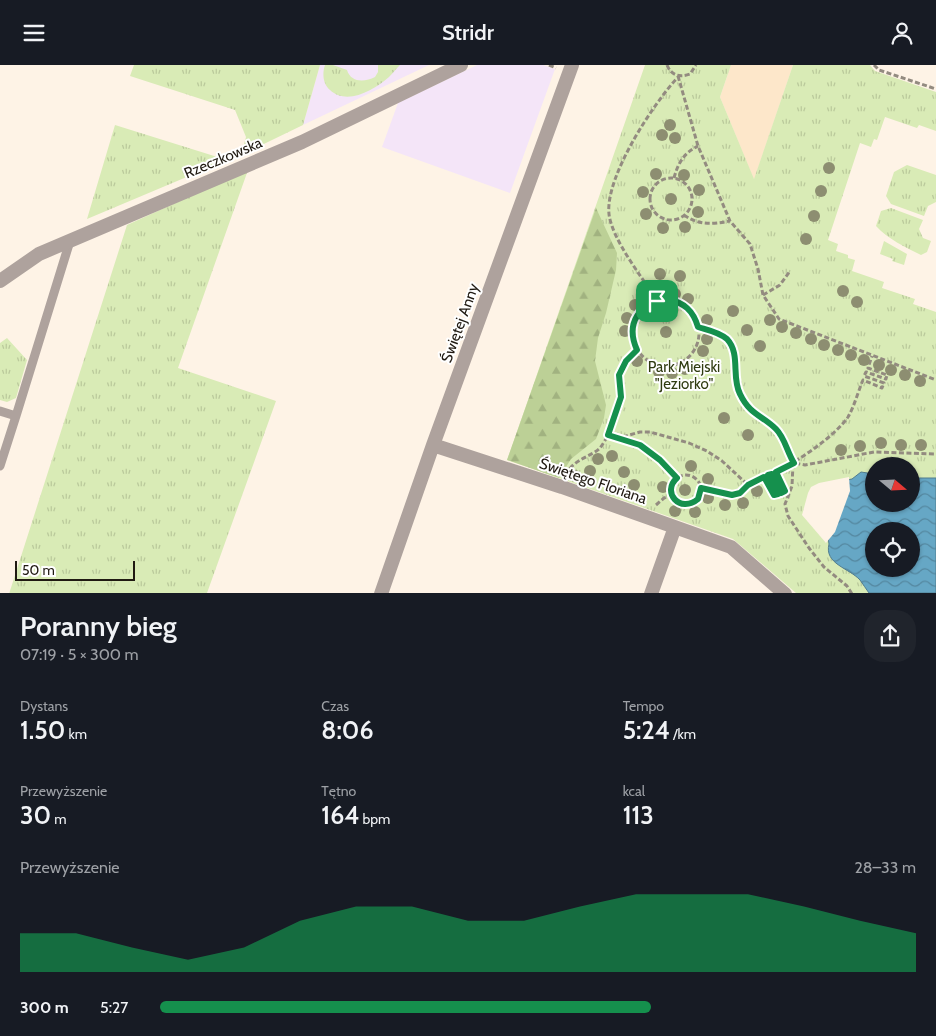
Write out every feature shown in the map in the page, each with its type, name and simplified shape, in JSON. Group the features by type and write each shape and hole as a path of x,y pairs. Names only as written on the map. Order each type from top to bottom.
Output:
{"street":[{"name":"Rzeczkowska","path":"0,281 39,255 302,141 461,65"},
{"name":"Świętej Anny","path":"381,593 572,65"},
{"name":"Świętego Floriana","path":"433,445 562,487 731,547 785,593"},
{"path":"651,593 675,527"}],"lane":[{"path":"0,466 70,241"},
{"path":"0,411 16,417"}],"path":[{"path":"667,65 673,74 678,76 690,74 696,65"},
{"path":"874,65 879,70 936,89"},
{"path":"678,76 698,146 730,221 750,245 758,269 763,295 780,319 936,380"},
{"path":"657,301 615,233 609,215 609,205 613,186 631,144 668,87 678,76"},
{"path":"674,179 676,169 682,158 698,146"},
{"path":"674,179 687,186 691,192 692,199 690,207 684,215 674,220 667,220 660,218 651,207 650,199 654,186 660,181 674,179"},
{"path":"684,215 691,220 706,224 730,221"},
{"path":"763,295 780,285 790,271"},
{"path":"668,299 688,307 695,316 698,327 699,336 692,353 678,364 669,366 659,365 643,357 633,341 632,331 635,321 644,308 657,301 668,299"},
{"path":"698,327 718,333 728,340 736,362 736,384 740,394 748,407 757,416 776,429 783,439 794,463 792,486 785,504 788,515 809,548 824,567 847,586 852,593"},
{"path":"562,487 568,471 582,457 599,449 608,435 621,397 619,375 626,361 637,350"},
{"path":"701,488 732,495 740,493 748,485 764,477 774,495 778,494 768,475 772,474 781,493 785,491 776,472 794,463 832,434 848,417 863,381 882,388 884,383 864,376 866,372 886,379 887,375 868,368 872,356"},
{"path":"620,438 640,432 650,432 689,443 715,456 748,485"},
{"path":"608,435 640,445 660,460 677,478"},
{"path":"794,463 805,465 874,452 936,453"},
{"path":"690,475 696,478 701,488 698,499 688,505 682,504 673,497 671,486 677,478 690,475"}],"shaded area":[{"path":"320,65 429,65 303,125"},
{"path":"477,65 543,65 555,69 510,193 382,147 398,103"},
{"path":"731,65 793,65 754,180 720,97"}],"green space":[{"path":"134,65 320,65 303,125 241,155 246,137 235,110 130,76"},
{"path":"325,65 333,65 347,70 355,79 367,80 375,77 378,72 378,65 400,65 376,87 360,94 344,97 337,95 326,85 323,75"},
{"name":"Park Miejski \"Jeziorko\"","path":"645,65 731,65 720,97 754,179 793,65 870,65 875,71 936,92 936,131 919,125 917,128 885,117 877,140 874,139 871,147 860,143 828,240 838,244 836,251 848,255 848,258 855,260 852,271 884,282 882,288 915,299 913,304 936,312 936,593 796,593 733,539 507,460"},
{"path":"115,125 227,160 87,219"},
{"path":"907,165 936,175 936,202 928,206 924,216 891,204 886,196 894,172"},
{"path":"248,170 178,368 276,401 207,593 9,593 127,225"},
{"path":"596,208 617,253 616,270 598,338 595,361 606,405 604,418 596,439 571,459 559,478 507,460"},
{"path":"891,208 923,220 919,229 923,238 931,241 927,252 921,255 909,249 891,239 876,226 881,211"},
{"path":"884,241 907,254 904,265 880,254"},
{"path":"7,338 27,360 16,398 7,402 0,400 0,343"}],"water":[{"path":"861,472 865,473 865,513 920,513 920,478 936,478 936,593 869,593 860,580 834,561 828,551 829,544 820,485 852,479"}],"pier":[{"path":"849,477 850,491 835,532 826,543 802,515 808,493 811,487 819,483"}],"route":[{"path":"668,299 688,307 695,316 698,327 718,333 728,340 736,362 736,384 740,394 748,407 757,416 776,429 783,439 794,463 776,472 785,491 781,493 772,474 768,475 778,494 774,495 764,477 748,485 740,493 732,495 701,488 701,494 694,503 682,504 677,502 671,492 671,486 677,478 660,460 640,445 608,435 621,397 619,375 626,361 637,350 633,341 632,331 635,321 647,305 657,301 668,299"}]}
